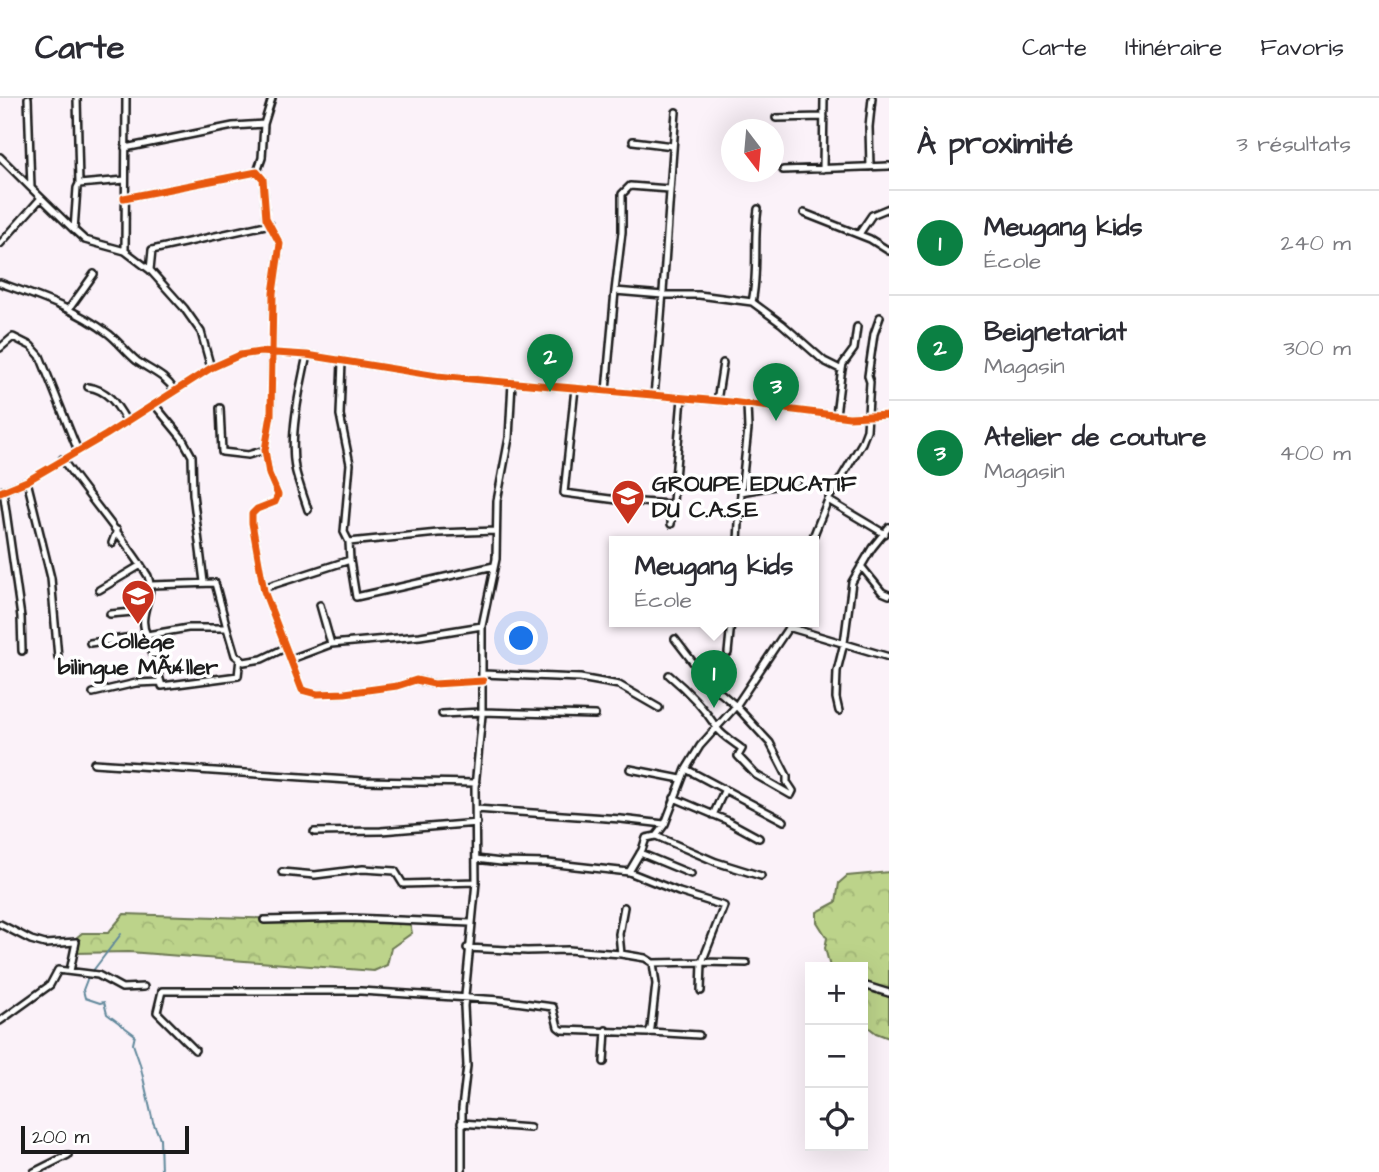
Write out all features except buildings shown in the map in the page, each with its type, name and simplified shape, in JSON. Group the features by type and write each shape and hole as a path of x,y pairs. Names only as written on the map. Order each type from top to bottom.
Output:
{"street":[{"path":"29,98 31,188"},
{"path":"74,230 79,184 77,98"},
{"path":"124,98 127,163 124,198 125,251"},
{"path":"257,172 262,158 264,124 272,98"},
{"path":"823,169 824,98"},
{"path":"870,167 869,127 872,98"},
{"path":"653,395 660,342 676,112"},
{"path":"776,118 824,117"},
{"path":"125,148 233,127 264,124"},
{"path":"633,141 673,146"},
{"path":"0,157 85,240 125,251 149,270 184,308 201,332 211,368"},
{"path":"784,170 889,166"},
{"path":"124,198 257,172"},
{"path":"257,172 263,179 266,218 279,244 273,293 271,415 265,450 269,474 278,495 275,502 257,509 252,514 252,523 263,588 299,687 306,692 317,694 345,694 397,686 416,680 434,684 483,678 580,678 619,685 659,708"},
{"path":"79,184 125,180"},
{"path":"606,391 622,232 622,194 630,186 669,189"},
{"path":"0,244 41,198"},
{"path":"859,234 872,215 889,208"},
{"path":"752,302 756,284 755,232 758,209"},
{"path":"804,213 859,234 889,251"},
{"path":"149,270 152,250 270,224"},
{"path":"69,309 94,274"},
{"path":"0,283 69,309 113,337 136,360 169,381 175,391"},
{"path":"615,291 699,295 752,302 824,361 842,370"},
{"path":"813,536 828,500 867,430 870,382 868,376 874,334 880,317"},
{"path":"836,415 842,370 854,349 858,327"},
{"path":"0,348 13,337 31,346 40,356 78,451"},
{"path":"22,651 21,617 2,491 27,481 211,368 240,355 271,351 437,376 718,401 836,415 889,415"},
{"path":"307,355 294,454 295,468 308,510"},
{"path":"342,361 340,415 350,464 344,532 349,542 356,597 494,566"},
{"path":"718,401 723,363"},
{"path":"462,1172 461,1123 467,1066 464,998 475,882 476,783 483,678 482,626 494,566 497,502 509,438 512,382"},
{"path":"88,387 104,392 114,401 127,422"},
{"path":"575,388 564,493 671,504"},
{"path":"671,524 682,398"},
{"path":"154,404 182,438 192,457 193,494 204,582"},
{"path":"738,536 747,404"},
{"path":"220,408 222,452 248,455 265,450"},
{"path":"62,459 117,530 151,585 142,621 162,686 238,676 240,658"},
{"path":"27,481 51,578 58,657"},
{"path":"741,492 797,482"},
{"path":"828,500 885,534"},
{"path":"839,711 836,698 837,671 844,643 849,593 861,566 889,527"},
{"path":"112,543 117,530"},
{"path":"349,542 438,533 496,531"},
{"path":"263,588 350,560"},
{"path":"99,590 141,565"},
{"path":"861,566 882,592 889,596"},
{"path":"151,585 215,583 235,655 244,662 285,648"},
{"path":"320,605 331,643"},
{"path":"110,614 145,611"},
{"path":"291,659 331,643 420,636 482,626"},
{"path":"728,653 731,627"},
{"path":"656,836 665,824 681,779 700,746 736,706 788,627"},
{"path":"799,627 889,657"},
{"path":"90,642 188,628 227,628"},
{"path":"669,675 714,720 717,727 742,749 738,757 756,775 792,794 787,776 771,744 736,706 709,683 675,639"},
{"path":"93,693 136,683 161,682"},
{"path":"442,714 482,712 594,715"},
{"path":"94,764 363,781 476,783"},
{"path":"630,769 681,779"},
{"path":"686,769 784,821"},
{"path":"713,815 724,791"},
{"path":"674,798 759,838"},
{"path":"476,809 665,824"},
{"path":"314,832 381,831 477,823"},
{"path":"629,872 646,838 656,836 716,862 761,876"},
{"path":"640,853 691,874"},
{"path":"476,859 548,863 629,872 724,906 702,962 701,991"},
{"path":"282,872 315,875 381,869 395,871 403,884 475,882"},
{"path":"621,954 619,934 624,907"},
{"path":"264,920 351,918 470,923"},
{"path":"0,924 45,944 76,942 70,971"},
{"path":"467,948 621,954 645,958 653,963 747,962"},
{"path":"650,1032 656,984 653,963"},
{"path":"0,1021 51,985 58,970 98,975 122,988 144,987"},
{"path":"868,987 889,993"},
{"path":"195,1051 157,1012 163,991 310,989 464,998 548,1005 555,1009 558,1027 562,1030 699,1035"},
{"path":"604,1062 606,1030"},
{"path":"461,1123 530,1128"},
{"path":"34,1172 68,1155"}],"green space":[{"path":"889,872 889,1038 868,1027 868,962 829,962 825,948 827,938 817,922 817,912 836,902 839,883 847,876"},
{"path":"124,914 410,923 412,933 391,948 387,965 374,971 129,952 75,953 76,938 82,933 108,933"}],"waterway":[{"path":"92,972 121,934"},
{"path":"88,977 83,990 85,998 104,1002 107,1014 135,1035 133,1044 153,1122 160,1138 161,1172"}],"cycle path":[{"path":"124,198 257,172 263,179 266,218 280,244 273,293 271,415 265,450 269,474 278,495 275,502 257,509 252,514 252,523 264,591 302,690 317,694 345,693 397,686 416,680 434,684 483,681"},
{"path":"0,492 27,481 106,435 211,368 240,355 260,352 307,355 437,376 731,402 849,417 889,415"}],"place":[{"name":"Beignetariat","path":"550,392"},
{"name":"Atelier de couture","path":"776,421"},
{"name":"GROUPE EDUCATIF DU C.A.S.E","path":"628,526"},
{"name":"Collège bilingue MÃ¼ller","path":"138,626"},
{"name":"Meugang kids","path":"714,708"}]}
